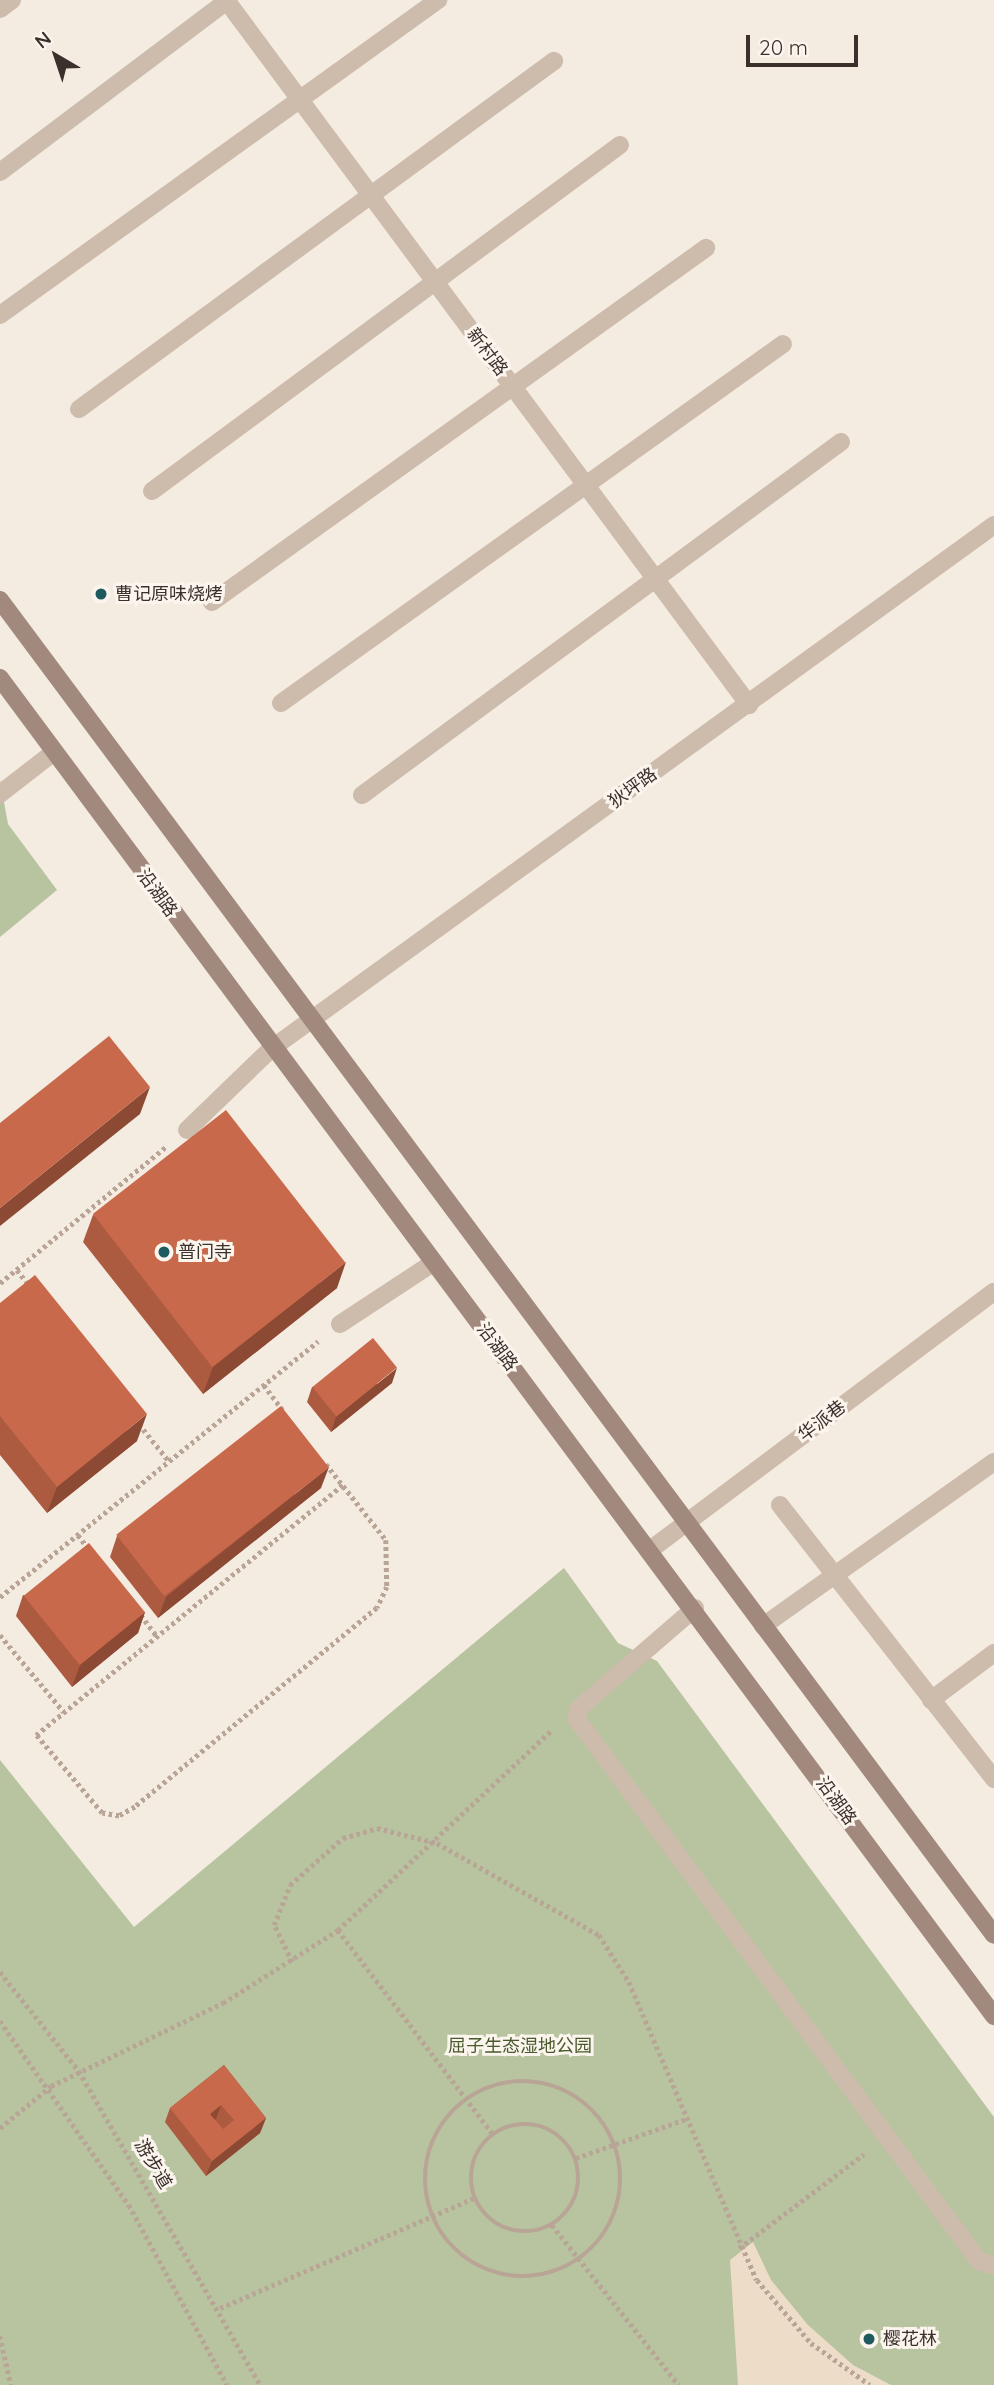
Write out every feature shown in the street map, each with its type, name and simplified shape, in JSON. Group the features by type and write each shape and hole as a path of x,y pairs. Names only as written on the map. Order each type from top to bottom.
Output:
{"main road":[{"path":"0,600 994,1935"},
{"name":"沿湖路","path":"0,678 271,1049 695,1608 994,2016"}],"street":[{"path":"0,9 12,0"},
{"path":"0,172 227,0"},
{"name":"新村路","path":"227,0 749,705"},
{"path":"0,315 438,0"},
{"path":"79,409 554,61"},
{"path":"152,491 620,145"},
{"path":"212,602 510,384 706,248"},
{"path":"281,704 783,344"},
{"path":"362,795 653,577 841,442"},
{"name":"狄坪路","path":"187,1130 271,1049 994,525"},
{"path":"0,794 54,752"},
{"path":"340,1324 433,1263"},
{"name":"华派巷","path":"650,1550 994,1292"},
{"path":"764,1626 994,1462"},
{"path":"780,1505 994,1779"},
{"path":"695,1608 579,1708 582,1730 979,2261 994,2266"},
{"path":"931,1700 994,1653"}],"path":[{"path":"0,1283 187,1130"},
{"path":"17,1270 34,1291"},
{"path":"0,1597 340,1324"},
{"path":"264,1385 288,1415"},
{"path":"135,1418 169,1461"},
{"path":"319,1455 343,1485 386,1540 387,1587 377,1608 135,1807 119,1815 102,1813 36,1735 343,1485"},
{"path":"78,1535 94,1555"},
{"path":"133,1605 157,1636"},
{"path":"0,1635 64,1712"},
{"path":"0,2128 51,2086 223,2003 292,1962 338,1930 437,1843 523,1754 579,1708"},
{"path":"292,1962 274,1925 295,1877 343,1838 366,1829 388,1828 437,1843 599,1935 629,1982 688,2118 738,2248 810,2343 870,2385"},
{"path":"338,1930 493,2134"},
{"name":"游步道","path":"0,1972 79,2071 220,2308 260,2385"},
{"path":"0,2021 51,2086 129,2205 227,2385"},
{"path":"508,2082 552,2085 590,2107 615,2144 621,2181 613,2219 581,2258 534,2277 496,2273 462,2257 432,2216 429,2152 437,2132 466,2099 508,2082"},
{"path":"576,2158 688,2118"},
{"path":"508,2126 540,2126 567,2143 576,2158 578,2191 552,2225 511,2231 482,2213 474,2198 472,2163 493,2134 508,2126"},
{"path":"738,2248 887,2138"},
{"path":"220,2308 474,2198"},
{"path":"552,2225 581,2258 679,2385"},
{"path":"0,2336 10,2385"}],"green space":[{"path":"0,780 8,824 57,890 0,937"},
{"name":"屈子生态湿地公园","path":"564,1568 618,1643 657,1661 994,2117 994,2385 0,2385 0,1760 134,1927"}],"shaded area":[{"path":"753,2242 771,2280 808,2325 853,2365 891,2385 738,2385 730,2260"}],"building":[{"path":"109,1036 150,1087 0,1208 0,1123"},
{"path":"226,1110 345,1263 212,1367 93,1214"},
{"path":"35,1275 147,1414 57,1487 0,1416 0,1303"},
{"path":"373,1338 397,1368 336,1417 312,1387"},
{"path":"281,1406 329,1467 164,1596 116,1535"},
{"path":"89,1543 145,1612 80,1665 24,1596"},
{"path":"224,2065 266,2118 212,2161 170,2108","holes":["221,2105 234,2120 223,2129 210,2114"]}],"place":[{"name":"曹记原味烧烤","path":"101,594"},
{"name":"普门寺","path":"164,1252"},
{"name":"樱花林","path":"869,2339"}]}
